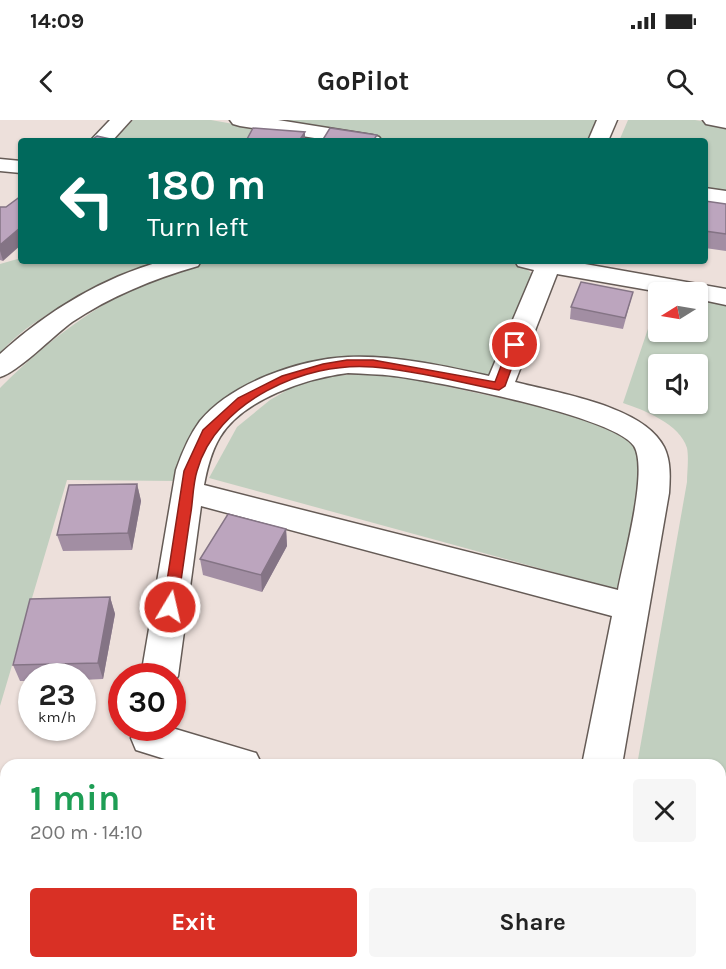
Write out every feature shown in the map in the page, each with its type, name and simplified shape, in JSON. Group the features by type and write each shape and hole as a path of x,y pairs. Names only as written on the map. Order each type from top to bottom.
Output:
{"street":[{"path":"103,138 121,120"},
{"path":"240,120 353,138"},
{"path":"599,138 607,120"},
{"path":"714,120 726,122"},
{"path":"0,165 18,166"},
{"path":"708,195 726,198"},
{"path":"0,369 50,325 89,301 134,280 180,264"},
{"path":"499,386 541,264"},
{"path":"553,264 726,297"},
{"path":"161,663 190,471 207,433 242,400 286,378 323,368 373,363 499,386 620,422 640,435 650,448 655,468 652,493 603,759"},
{"path":"188,492 630,608"},
{"path":"148,743 216,759"}],"green space":[{"path":"133,120 211,120 256,128 250,138 116,138"},
{"path":"264,120 600,120 591,138 380,138"},
{"path":"628,120 695,120 726,125 726,191 708,188 708,138 620,138"},
{"path":"18,259 18,264 157,264 77,298 35,322 0,353 0,264"},
{"path":"199,264 522,264 534,276 495,373 485,375 384,358 256,381 178,481 67,480 0,706 0,388 22,366 70,327 123,294 180,269"},
{"path":"708,299 726,302 726,759 638,759 687,482 688,461 687,448 683,439 669,425 651,414 708,414 708,354 648,354 648,413 623,403 648,329 648,342 708,342"},
{"path":"388,374 599,419 619,427 649,462 619,590 209,478 237,427 270,400 296,385 321,377"}],"building":[{"path":"253,128 305,132 301,138 248,138"},
{"path":"330,128 377,135 375,138 324,138"},
{"path":"18,198 18,230 0,245 0,207 6,207"},
{"path":"708,201 726,204 726,234 708,231"},
{"path":"581,282 633,292 625,318 571,307"},
{"path":"137,484 128,533 57,535 69,485"},
{"path":"228,514 286,529 261,575 200,559"},
{"path":"110,597 98,663 18,663 13,665 30,599"}],"route":[{"path":"170,607 190,471 207,433 242,400 286,378 347,364 373,363 499,386 515,345"}]}
